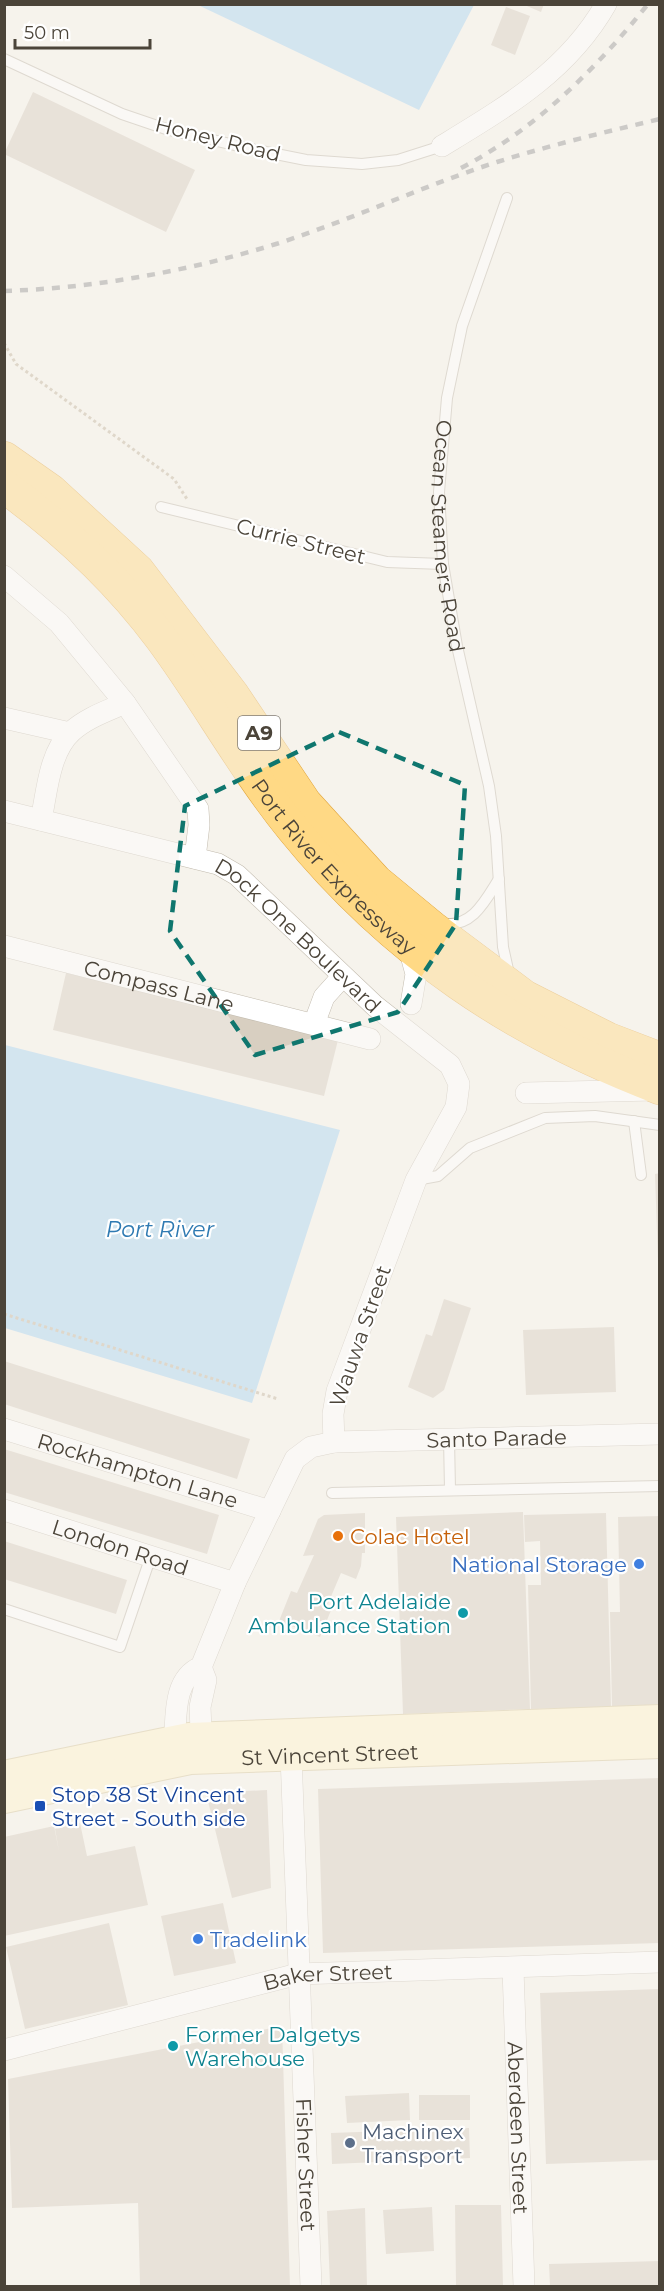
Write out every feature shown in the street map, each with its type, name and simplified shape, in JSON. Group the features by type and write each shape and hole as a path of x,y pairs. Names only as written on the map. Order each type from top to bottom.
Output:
{"highway":[{"name":"Port River Expressway","path":"4,458 51,491 138,571 232,694 305,803 376,881 417,935 512,1019 596,1063 660,1089"},
{"name":"Port River Expressway","path":"4,486 36,509 111,578 160,637 292,828 344,886 417,935 516,991 608,1039 660,1059"}],"main road":[{"name":"St Vincent Street","path":"4,1776 190,1749 660,1720"},
{"name":"St Vincent Street","path":"4,1798 190,1749 291,1755 660,1743"}],"street":[{"path":"442,146 492,116 565,60 582,43 606,4"},
{"path":"4,576 59,623 125,703 198,809 199,825 195,858"},
{"path":"41,820 53,763 70,733 88,720 125,703"},
{"path":"4,718 70,733"},
{"name":"Dock One Boulevard","path":"4,811 218,864 237,875 342,977 450,1065 459,1084 456,1107 416,1180"},
{"path":"411,1004 416,974 417,935"},
{"name":"Compass Lane","path":"4,946 370,1039"},
{"path":"314,1024 324,997 342,977"},
{"path":"526,1093 660,1089"},
{"name":"Wauwa Street","path":"334,1442 333,1414 337,1391 416,1180"},
{"name":"Rockhampton Lane","path":"4,1429 270,1511"},
{"name":"Santo Parade","path":"334,1442 660,1434"},
{"path":"190,1749 175,1732 176,1707 180,1690 190,1671 201,1667 235,1583 295,1460 311,1447 334,1442"},
{"name":"London Road","path":"4,1510 235,1583"},
{"name":"Fisher Street","path":"291,1755 311,2286"},
{"name":"Baker Street","path":"6,2045 298,1974 513,1969 660,1962"},
{"name":"Aberdeen Street","path":"513,1969 524,2286"}],"lane":[{"name":"Honey Road","path":"4,58 122,114 169,130 256,150 306,160 362,164 398,160 442,146"},
{"name":"Ocean Steamers Road","path":"507,198 462,326 447,398 439,492 443,564 457,645 489,786 506,963 516,991"},
{"name":"Currie Street","path":"161,507 387,562 443,564"},
{"path":"417,935 466,921 483,904 499,879"},
{"path":"416,1180 438,1176 470,1148 545,1119 595,1116 660,1125"},
{"path":"634,1121 641,1175"},
{"path":"449,1438 450,1490"},
{"path":"332,1493 660,1486"},
{"path":"4,1609 120,1647 151,1556"}],"path":[{"path":"4,343 16,364 174,479 197,516"},
{"path":"4,1314 278,1399"}],"highlighted area":[{"path":"339,732 465,785 456,924 398,1012 255,1055 170,931 185,806"}],"water":[{"path":"198,5 474,5 419,110"},
{"name":"Port River","path":"5,1045 340,1130 252,1403 5,1328"}],"building":[{"path":"522,4 544,4 541,12"},
{"path":"506,7 530,16 515,55 491,45"},
{"path":"33,92 195,170 166,232 4,154"},
{"path":"66,973 338,1040 324,1096 53,1030"},
{"path":"660,1173 660,1262 658,1262 655,1174"},
{"path":"444,1299 471,1308 444,1390 433,1398 408,1387 426,1334 432,1336"},
{"path":"614,1327 616,1392 526,1395 523,1330"},
{"path":"4,1361 250,1439 237,1479 4,1404"},
{"path":"4,1449 219,1515 207,1554 4,1492"},
{"name":"Port Adelaide Ambulance Station","path":"523,1512 530,1709 403,1714 396,1517"},
{"path":"365,1513 365,1553 362,1553 361,1566 356,1579 341,1573 327,1606 332,1608 320,1637 279,1621 291,1591 297,1593 314,1555 303,1556 318,1519 324,1515"},
{"path":"606,1513 611,1707 531,1709 528,1585 541,1585 540,1541 525,1542 524,1515"},
{"name":"National Storage","path":"660,1516 660,1706 612,1707 610,1612 620,1612 618,1517"},
{"path":"4,1541 127,1580 116,1614 4,1579"},
{"path":"660,1778 660,1943 323,1953 318,1789"},
{"path":"267,1790 271,1888 232,1898 206,1793"},
{"path":"80,1823 87,1856 135,1846 148,1905 4,1936 4,1837 54,1826 59,1851 55,1829"},
{"name":"Tradelink","path":"223,1903 236,1963 174,1976 161,1916"},
{"path":"109,1923 128,2005 25,2029 6,1947"},
{"path":"660,1989 660,2160 546,2164 540,1993"},
{"path":"282,2026 290,2286 140,2286 138,2203 12,2208 8,2079"},
{"path":"409,2093 410,2120 347,2123 345,2096"},
{"path":"419,2095 470,2095 470,2120 419,2120"},
{"path":"469,2128 470,2158 332,2164 331,2133"},
{"path":"455,2205 501,2205 503,2286 456,2286"},
{"path":"432,2207 434,2251 386,2254 383,2210"},
{"path":"365,2208 367,2286 330,2286 327,2211"},
{"path":"660,2261 660,2286 550,2286 549,2264"}],"railway":[{"path":"461,168 515,135 563,96 607,52 648,4"},
{"path":"4,291 108,282 176,270 243,254 304,235 497,162 558,144 660,119"}],"place":[{"name":"Colac Hotel","path":"338,1536"},
{"name":"National Storage","path":"639,1564"},
{"name":"Port Adelaide Ambulance Station","path":"463,1613"},
{"name":"Stop 38 St Vincent Street - South side","path":"40,1806"},
{"name":"Tradelink","path":"198,1939"},
{"name":"Former Dalgetys Warehouse","path":"173,2046"},
{"name":"Machinex Transport","path":"350,2143"}]}
